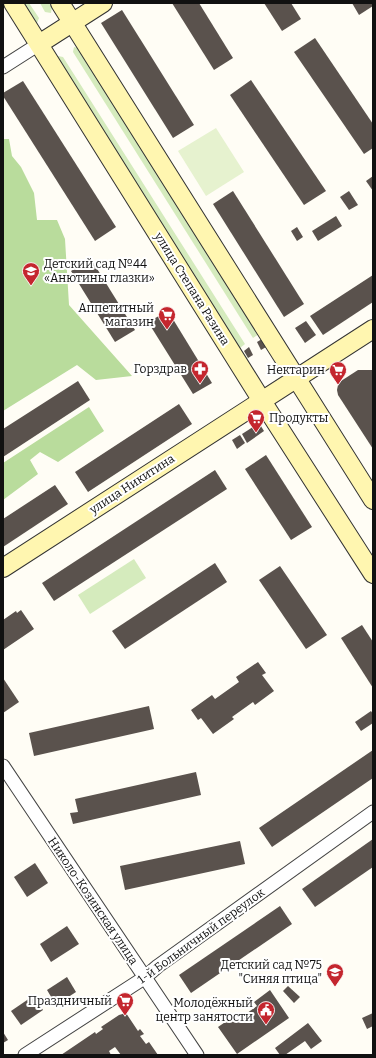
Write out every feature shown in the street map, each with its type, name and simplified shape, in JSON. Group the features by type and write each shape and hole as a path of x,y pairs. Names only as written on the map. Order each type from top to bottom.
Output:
{"main road":[{"name":"улица Степана Разина","path":"13,3 262,401 373,574"},
{"path":"60,3 373,500"},
{"path":"39,44 103,3"},
{"path":"296,378 373,329"},
{"name":"улица Никитина","path":"3,568 296,378"}],"street":[{"path":"3,67 39,44"},
{"name":"Николо-Козинская улица","path":"3,766 197,1055"},
{"name":"1-й Больничный переулок","path":"25,1055 144,978 158,966 373,812"}],"green space":[{"path":"21,3 29,3 39,18 37,23 33,23"},
{"path":"40,3 49,3 52,7 51,13 45,12"},
{"path":"74,47 78,48 259,334 253,338 73,52"},
{"path":"58,56 63,57 245,344 240,348 248,359 242,357 56,60"},
{"path":"216,128 244,172 206,196 178,151"},
{"path":"3,139 9,139 12,156 21,167 34,193 37,220 57,220 65,239 69,305 132,376 96,380 77,365 3,411"},
{"path":"89,407 104,431 58,462 40,452 30,460 38,474 3,500 3,463"},
{"path":"134,559 146,578 90,614 78,595"}],"building":[{"path":"172,3 199,3 233,58 214,70"},
{"path":"264,3 291,3 301,19 282,31"},
{"path":"352,3 373,3 373,6 359,15"},
{"path":"122,10 194,125 173,138 101,23"},
{"path":"315,38 373,124 373,148 364,154 294,52"},
{"path":"251,80 326,191 304,205 230,95"},
{"path":"23,81 116,227 95,241 3,96 3,93"},
{"path":"373,176 373,191 366,181"},
{"path":"233,191 304,304 284,317 213,204"},
{"path":"349,191 358,205 349,210 340,197"},
{"path":"336,216 342,226 318,241 312,231"},
{"path":"297,227 303,237 297,241 291,231"},
{"path":"91,259 135,330 115,342 71,271"},
{"path":"373,275 373,302 323,335 310,316"},
{"path":"168,311 212,383 193,394 148,322"},
{"path":"306,321 316,335 305,343 295,328"},
{"path":"262,339 266,347 261,350 257,342"},
{"path":"249,347 253,355 248,358 244,351"},
{"path":"358,370 373,370 373,449 338,395 337,390 341,381"},
{"path":"78,381 90,400 3,457 3,429"},
{"path":"179,404 192,424 88,492 75,472"},
{"path":"259,423 264,431 247,443 242,434"},
{"path":"240,435 245,443 237,449 232,440"},
{"path":"266,455 312,527 291,540 245,469"},
{"path":"215,470 227,489 54,601 42,583"},
{"path":"55,485 68,504 3,547 3,519"},
{"path":"215,563 227,582 125,649 112,631"},
{"path":"280,566 327,635 306,649 259,580"},
{"path":"21,610 34,629 3,650 3,620 16,611 17,613"},
{"path":"362,625 373,642 373,688 341,638"},
{"path":"258,662 266,673 262,675 274,691 255,705 253,702 232,717 234,719 213,734 201,718 198,720 191,710 212,695 215,699 239,682 236,677"},
{"path":"3,678 19,702 3,713"},
{"path":"149,706 154,729 34,756 29,733"},
{"path":"371,711 373,714 373,723 361,731 355,722"},
{"path":"373,750 373,778 272,847 259,828"},
{"path":"196,772 201,795 73,824 70,813 78,812 75,799"},
{"path":"373,839 373,867 315,907 302,889"},
{"path":"240,841 245,864 125,890 120,866"},
{"path":"35,863 48,883 27,897 14,877"},
{"path":"280,906 292,924 191,993 179,975"},
{"path":"67,926 79,944 51,962 40,944"},
{"path":"67,977 76,992 56,1005 47,990"},
{"path":"288,986 300,997 294,1003 283,991"},
{"path":"270,990 289,1018 237,1054 218,1027 237,1014 240,1018 257,1006 254,1002"},
{"path":"33,996 43,1010 21,1025 11,1011"},
{"path":"126,1013 138,1031 140,1029 144,1034 140,1036 146,1044 149,1042 158,1055 121,1055 115,1047 109,1051 111,1055 61,1055 95,1032 96,1034 103,1029 101,1027 119,1015"},
{"path":"373,1013 373,1026 367,1029 362,1018"},
{"path":"308,1023 322,1041 311,1049 305,1041 285,1055 280,1055 275,1048"},
{"path":"3,1032 8,1040 3,1043"}],"place":[{"name":"Детский сад №44 «Анютины глазки»","path":"31,286"},
{"name":"Аппетитный магазин","path":"167,330"},
{"name":"Горздрав","path":"200,384"},
{"name":"Нектарин","path":"338,385"},
{"name":"Продукты","path":"256,433"},
{"name":"Детский сад №75 \"Синяя птица\"","path":"335,987"},
{"name":"Праздничный","path":"125,1016"},
{"name":"Молодёжный центр занятости","path":"266,1025"}]}
